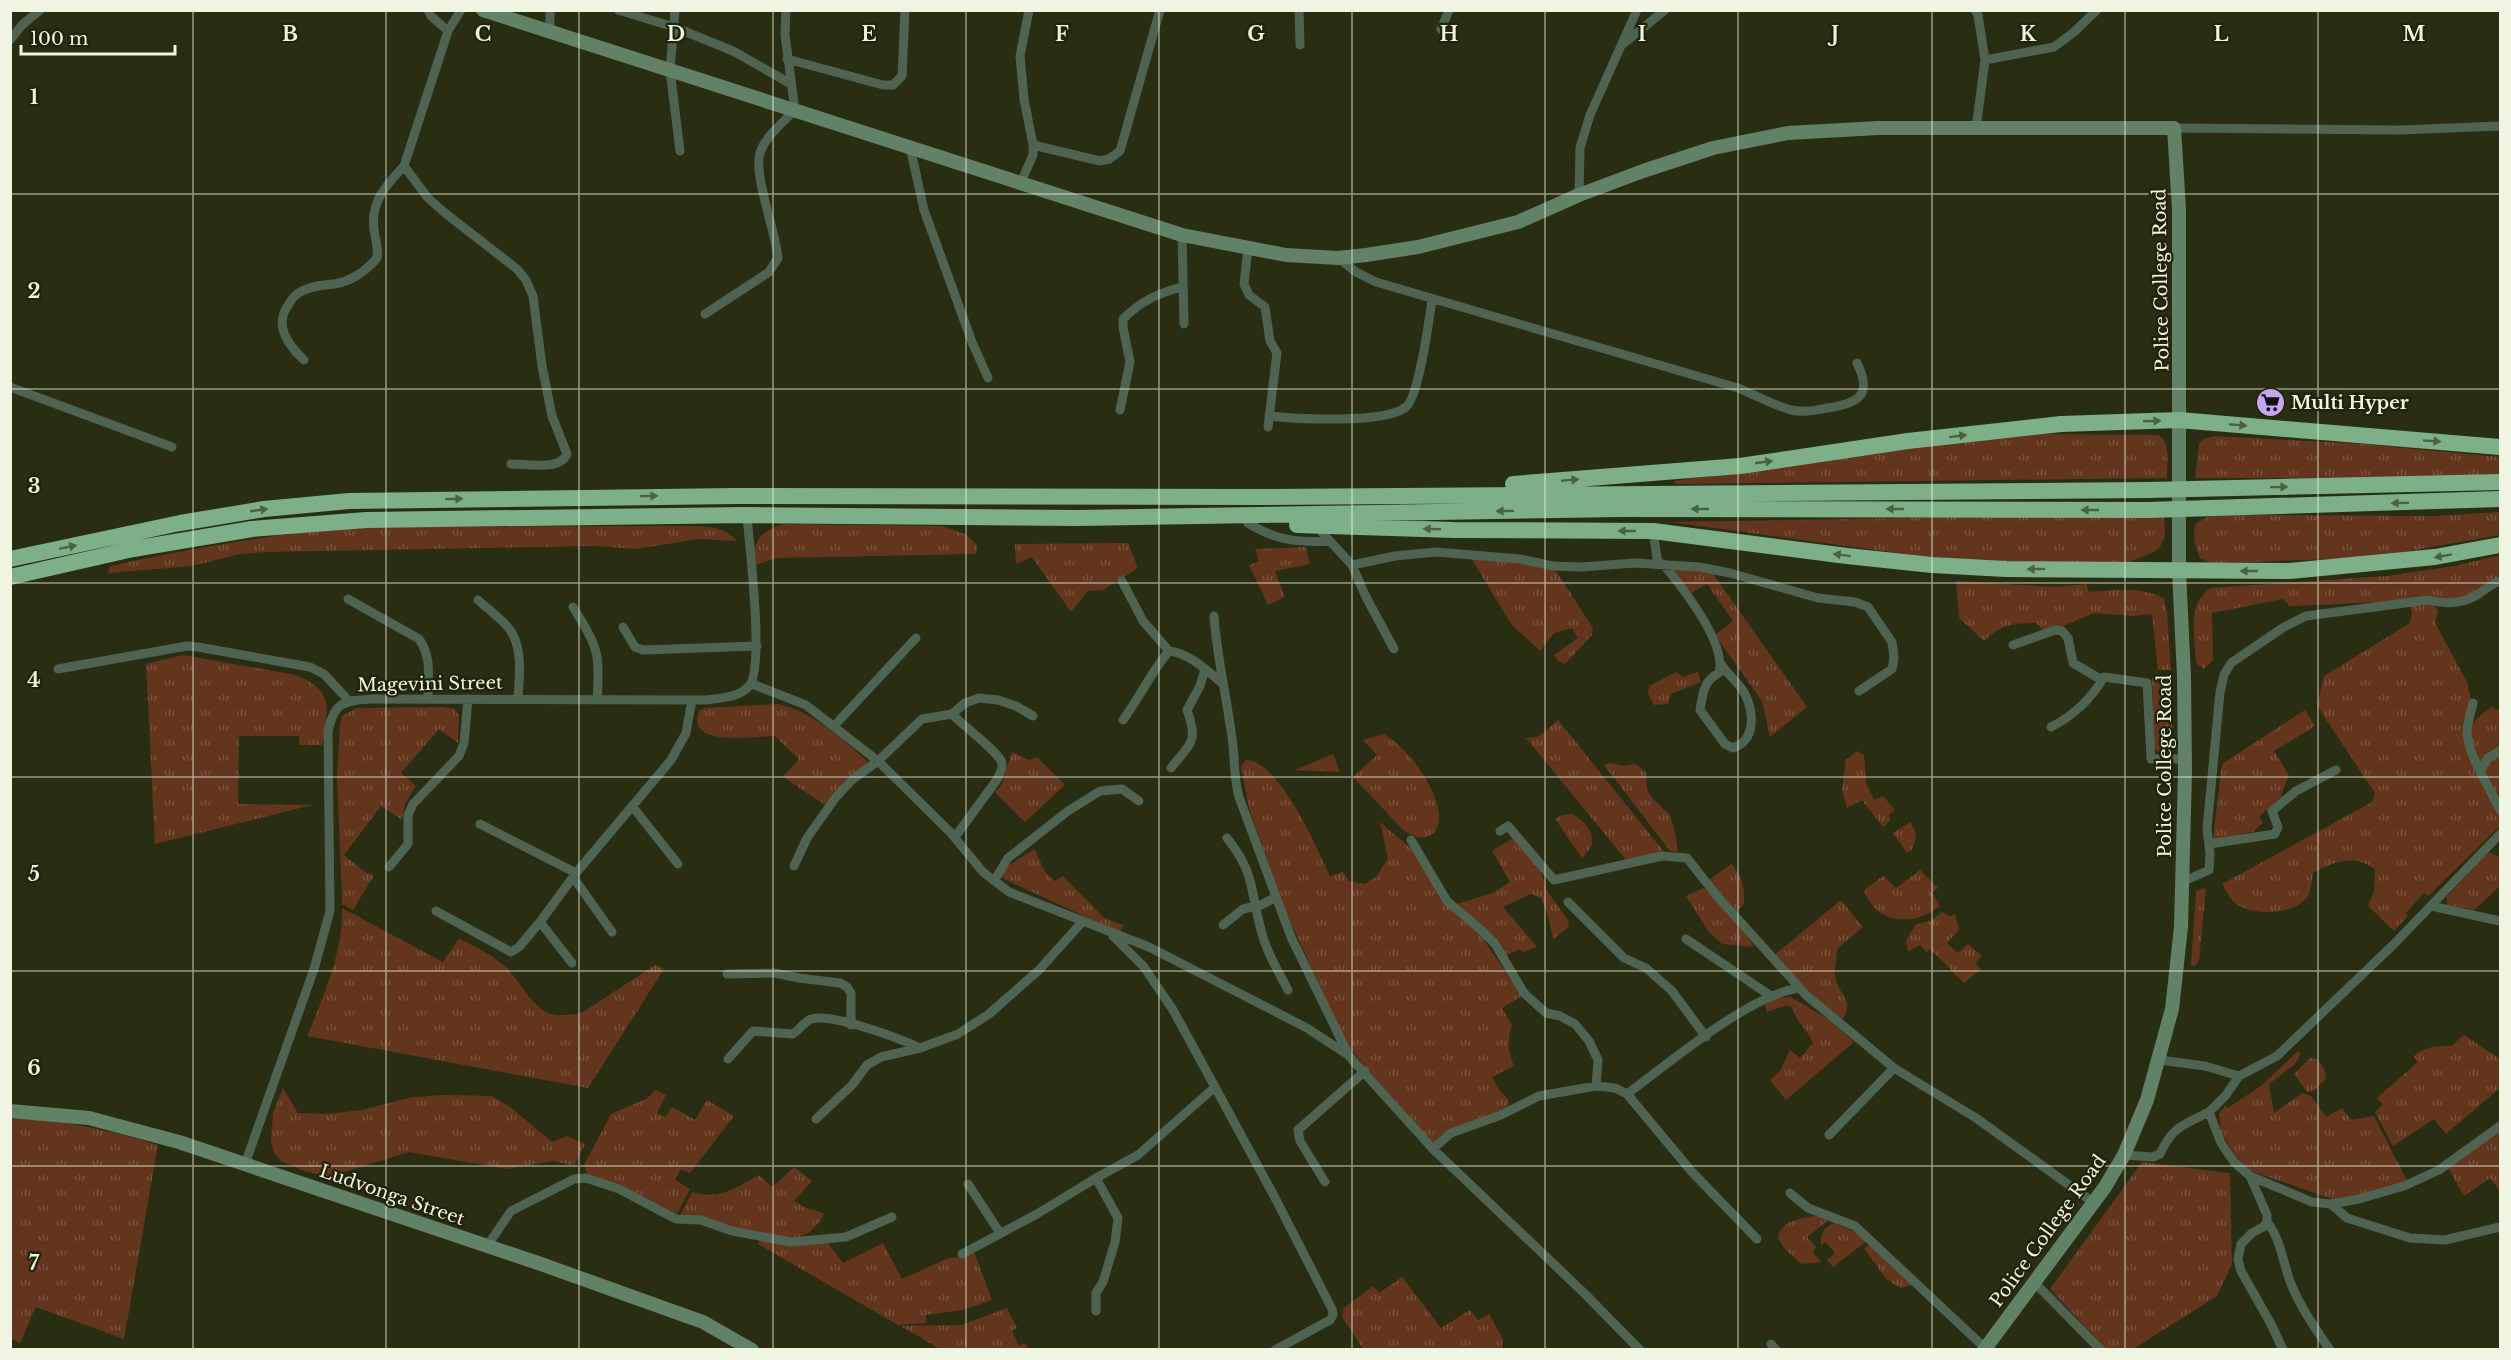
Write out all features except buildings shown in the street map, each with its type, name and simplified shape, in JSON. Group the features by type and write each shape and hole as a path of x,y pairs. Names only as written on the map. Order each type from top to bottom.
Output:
{"highway":[{"path":"1260,497 1531,483 1740,466 1908,441 2061,424 2179,420 2500,447"},
{"path":"10,559 180,523 264,509 349,501 735,496 1260,497 2148,490 2500,482"},
{"path":"10,577 133,549 252,529 366,520 747,515 1077,518 1621,509 2148,510 2500,499"},
{"path":"1077,518 1454,530 1653,531 1932,565 2006,569 2290,571 2435,557 2500,545"}],"street":[{"path":"10,40 22,25 40,10"},
{"path":"428,10 431,16 448,31"},
{"path":"304,360 285,338 282,328 285,309 301,291 350,279 368,268 377,258 373,215 376,201 404,166 448,31 460,10"},
{"path":"483,10 1182,235 1286,255 1338,258 1418,247 1518,222 1579,195 1713,148 1788,133 1878,128 2400,130 2500,126"},
{"path":"550,10 550,32"},
{"path":"618,10 674,27 733,51 791,84"},
{"path":"675,10 670,70 680,151"},
{"path":"786,10 787,59 795,110"},
{"path":"787,59 883,85 893,85 902,76 905,10"},
{"path":"1021,182 1033,155 1020,56 1029,10"},
{"path":"1033,145 1100,161 1109,159 1120,151 1161,10"},
{"path":"1299,10 1300,45"},
{"path":"1441,29 1449,10"},
{"path":"1579,195 1580,148 1590,115 1637,10"},
{"path":"1622,46 1665,10"},
{"path":"1975,10 1978,15 1985,60 1976,129"},
{"path":"1985,60 2054,47 2097,10"},
{"path":"705,314 769,272 777,261 778,256 764,198 759,158 761,150 795,110"},
{"name":"Police College Road","path":"1984,1349 2094,1203 2124,1155 2147,1100 2160,1060 2172,1009 2181,927 2185,759 2179,571 2179,209 2174,128"},
{"path":"910,147 924,210 972,342 988,378"},
{"path":"404,166 428,198 517,269 530,289 552,416 567,454 556,464 511,464"},
{"path":"1182,235 1181,287 1184,324"},
{"path":"1248,248 1244,284 1249,295 1265,308 1269,341 1277,353 1268,427"},
{"path":"1338,258 1356,272 1376,282 1738,387 1791,410 1809,412 1858,400 1864,391 1865,383 1857,363"},
{"path":"1120,410 1130,362 1123,327 1124,319 1141,302 1154,295 1181,287"},
{"path":"1269,416 1310,420 1345,419 1396,412 1407,407 1422,358 1432,300"},
{"path":"10,387 172,447"},
{"path":"747,515 757,646 752,684 806,705 878,761 955,837 983,872 1009,892 1159,953 1307,1028 1348,1055 1365,1071 1433,1149 1584,1293 1640,1350"},
{"path":"1248,524 1266,535 1281,539 1307,543 1330,541"},
{"path":"1316,525 1352,565 1394,649"},
{"path":"1653,531 1661,564 1684,590 1698,612 1715,645 1721,664 1744,694 1750,709 1749,735 1742,745 1733,748 1725,744 1700,710 1705,686 1709,678 1719,673 1721,664"},
{"path":"1352,565 1395,556 1436,552 1520,559 1553,566 1581,567 1635,562 1730,573 1818,598 1855,602 1868,607 1892,642 1894,658 1892,669 1859,691"},
{"path":"2182,882 2209,870 2209,844 2206,829 2220,692 2230,663 2284,627 2306,616 2428,600 2441,604 2458,602 2474,597 2500,581"},
{"path":"1122,582 1143,621 1169,651 1180,652 1222,683"},
{"path":"348,598 418,639 425,648 428,660 428,699"},
{"path":"478,600 512,632 519,658 518,699"},
{"path":"573,607 598,652 597,700"},
{"path":"1214,616 1216,652 1233,747 1234,778 1291,937 1348,1055"},
{"path":"623,627 635,647 643,650 757,646"},
{"path":"2013,645 2055,630 2062,631 2068,638 2073,663 2102,680"},
{"path":"834,726 916,638"},
{"path":"58,669 198,646 310,667 324,674 350,701"},
{"path":"1123,720 1169,651"},
{"path":"1171,768 1190,746 1194,734 1187,710 1200,686 1205,669"},
{"path":"2051,727 2070,718 2088,700 2104,676 2147,683 2151,759 2185,759"},
{"name":"Magevini Street","path":"245,1164 314,969 330,911 328,732 332,716 340,705 350,701 428,699 693,700 729,697 744,691 752,684"},
{"path":"794,866 807,838 836,797 853,779 878,761 922,719 952,714 965,703 979,698 998,700 1016,706 1033,716"},
{"path":"389,867 408,844 408,815 413,804 459,756 464,742 468,699"},
{"path":"436,911 511,952 519,947 575,875 671,760 686,733 693,700"},
{"path":"2473,703 2467,731 2476,761 2500,810"},
{"path":"952,714 965,728 997,753 1002,763 1002,771 996,781 955,837"},
{"path":"2481,770 2488,759 2500,751"},
{"path":"2209,844 2275,834 2278,827 2272,812 2280,802 2336,770"},
{"path":"994,881 1008,858 1026,842 1093,795 1109,789 1122,789 1139,801"},
{"path":"632,806 678,864"},
{"path":"480,824 575,875 612,932"},
{"path":"1500,831 1508,826 1554,880 1662,856 1687,858 1799,988 1894,1068 1976,1118 2094,1203"},
{"path":"2124,1155 2153,1157 2160,1154 2168,1137 2178,1128 2209,1112 2226,1095 2239,1076 2277,1056 2394,944 2500,834"},
{"path":"1227,838 1243,858 1251,879 1266,946 1288,990"},
{"path":"1411,840 1447,901 1496,944 1524,993 1546,1013 1560,1016 1575,1024 1589,1041 1598,1060 1596,1086"},
{"path":"1223,925 1243,909 1276,897"},
{"path":"1568,902 1624,958 1646,968 1672,991 1706,1037"},
{"path":"2431,906 2500,921"},
{"path":"816,1119 852,1085 867,1065 881,1057 920,1048 958,1034 989,1014 1039,970 1083,921"},
{"path":"540,922 572,963"},
{"path":"1111,934 1144,967 1173,1010 1274,1194 1332,1309 1333,1315 1330,1320 1275,1350"},
{"path":"1686,939 1771,996"},
{"path":"727,974 776,973 840,983 851,993 851,1025"},
{"path":"1627,1094 1706,1037 1771,996 1799,988"},
{"path":"728,1059 753,1031 793,1034 806,1022 817,1018 899,1038 920,1048"},
{"path":"2160,1060 2205,1066 2239,1076"},
{"path":"1829,1135 1894,1068"},
{"path":"1324,1182 1299,1140 1298,1130 1365,1071"},
{"path":"1433,1149 1451,1133 1501,1115 1539,1096 1596,1086 1615,1088 1627,1094 1692,1172 1757,1239"},
{"path":"962,1254 1037,1214 1138,1155 1215,1087"},
{"name":"Ludvonga Street","path":"10,1111 89,1118 179,1142 703,1322 752,1350"},
{"path":"2209,1112 2221,1143 2234,1162 2250,1176 2312,1202 2331,1204 2390,1190 2439,1170 2500,1126"},
{"path":"2250,1176 2263,1205 2267,1222 2274,1231 2292,1285 2305,1314 2330,1350"},
{"path":"487,1246 511,1210 578,1178 586,1178 619,1189 676,1219 701,1220 732,1231 791,1242 846,1237 892,1217"},
{"path":"1096,1178 1118,1218 1115,1242 1103,1282 1096,1293 1096,1311"},
{"path":"968,1184 1000,1233"},
{"path":"1790,1192 1808,1208 1855,1226 1984,1349"},
{"path":"2331,1204 2347,1218 2410,1238 2445,1240 2500,1227"},
{"path":"2267,1222 2241,1244 2238,1259 2241,1271 2283,1350"},
{"path":"2034,1282 2101,1350"}],"green space":[{"path":"2044,434 2159,435 2167,449 2167,478 1675,484 1674,481 1992,438"},
{"path":"2215,436 2363,444 2500,457 2500,474 2418,478 2195,478 2199,444 2204,439"},
{"path":"2500,512 2500,535 2398,553 2337,559 2211,563 2200,558 2194,537 2196,523 2212,515 2435,516"},
{"path":"2145,514 2164,518 2165,536 2160,547 2154,552 2124,564 2105,566 1928,557 1670,522"},
{"path":"784,524 942,526 965,534 977,545 976,554 776,558 754,566 756,543 759,538 769,530"},
{"path":"693,526 722,530 737,541 699,539 636,549 596,546 265,552 240,554 192,566 108,573 110,566 203,547 266,537 361,527"},
{"path":"1128,543 1138,568 1103,590 1088,591 1071,612 1032,557 1016,564 1015,544"},
{"path":"1306,547 1310,564 1275,571 1285,597 1268,605 1249,565 1259,561 1255,549"},
{"path":"2500,555 2500,578 2464,598 2295,606 2289,606 2283,599 2212,613 2213,660 2204,669 2196,663 2195,612 2203,595 2211,588 2386,576 2455,566"},
{"path":"1471,558 1536,565 1556,571 1593,628 1592,635 1565,664 1558,661 1554,655 1578,638 1572,628 1554,633 1540,651 1511,624"},
{"path":"1670,568 1712,572 1807,707 1770,737 1762,701 1715,635 1733,621 1707,584 1691,593"},
{"path":"1956,581 2054,587 2087,584 2088,592 2136,590 2155,594 2164,598 2171,670 2158,670 2152,614 2134,616 2094,613 2061,627 2043,630 2036,623 2014,625 2002,628 1984,641 1959,618"},
{"path":"2433,604 2438,611 2435,623 2467,682 2472,705 2467,727 2481,776 2500,817 2500,826 2428,896 2424,893 2394,931 2368,906 2374,891 2375,869 2360,862 2344,861 2313,873 2308,896 2294,907 2262,912 2235,903 2222,884 2372,802 2375,793 2317,706 2324,676 2410,623 2412,613 2410,606"},
{"path":"183,655 296,675 317,687 326,702 327,711 322,745 299,745 299,736 239,736 238,804 312,805 155,844 146,664"},
{"path":"1676,672 1683,677 1698,672 1701,682 1671,694 1668,704 1654,705 1648,693 1649,686"},
{"path":"2152,678 2171,680 2173,748 2170,754 2159,753 2153,747"},
{"path":"778,704 815,720 838,736 869,763 848,777 825,805 783,777 799,759 775,736 738,738 711,735 702,731 697,723 699,711 704,708"},
{"path":"2493,706 2496,711 2500,708 2500,748 2481,764 2473,745 2471,731 2477,719"},
{"path":"443,707 455,709 459,716 458,743 439,729 401,773 416,786 405,804 402,820 381,806 344,855 365,872 374,875 353,910 342,904 337,777 342,716 357,708"},
{"path":"2305,710 2315,726 2274,751 2289,775 2280,798 2259,817 2263,822 2253,832 2213,840 2222,764"},
{"path":"1558,720 1665,853 1627,861 1526,738 1538,737"},
{"path":"1384,734 1410,756 1430,787 1439,817 1438,825 1431,835 1418,837 1403,830 1353,777 1377,755 1363,740"},
{"path":"1857,751 1864,755 1866,783 1874,800 1883,796 1895,810 1889,815 1890,821 1883,827 1862,800 1847,808 1842,790 1846,760"},
{"path":"1012,752 1029,760 1037,757 1065,785 1025,822 995,792 1001,786"},
{"path":"2500,753 2500,804 2485,772 2488,763"},
{"path":"1333,754 1340,772 1295,770"},
{"path":"1246,760 1259,764 1284,790 1307,827 1330,876 1343,872 1349,881 1365,884 1376,877 1388,858 1380,822 1414,851 1444,903 1477,930 1522,996 1502,1008 1512,1025 1509,1046 1514,1066 1492,1077 1499,1090 1508,1099 1509,1104 1504,1109 1453,1128 1433,1144 1348,1047 1283,906 1249,808 1241,766"},
{"path":"1610,763 1624,766 1635,764 1646,772 1647,789 1651,797 1670,815 1678,852 1670,851 1604,765"},
{"path":"1571,814 1583,822 1592,836 1590,848 1582,858 1555,819"},
{"path":"1910,822 1914,829 1915,839 1911,851 1907,853 1893,833"},
{"path":"1513,838 1540,868 1547,891 1568,920 1569,927 1553,939 1547,912 1541,898 1531,894 1503,907 1537,947 1523,952 1520,949 1505,956 1457,904 1493,893 1510,882 1492,851"},
{"path":"1035,849 1044,870 1054,881 1063,876 1104,918 1123,925 1120,933 1002,878 1006,867"},
{"path":"2490,852 2500,858 2500,886 2474,910 2448,905 2446,898"},
{"path":"1731,864 1738,873 1743,887 1744,904 1737,911 1709,880"},
{"path":"1920,870 1938,888 1932,892 1940,906 1919,917 1897,919 1886,916 1870,902 1864,890 1883,876 1896,888"},
{"path":"1704,888 1744,930 1754,947 1722,944 1708,931 1686,896"},
{"path":"2206,889 2199,961 2195,966 2191,966 2196,891"},
{"path":"1841,900 1863,927 1837,949 1835,976 1847,1003 1846,1013 1842,1020 1824,1007 1773,956"},
{"path":"342,908 443,962 459,938 507,968 538,1006 555,1015 583,1012 655,965 664,969 588,1088 307,1036 326,990 336,957"},
{"path":"1942,912 1950,917 1955,914 1959,930 1947,943 1958,953 1968,944 1982,956 1975,963 1981,969 1964,983 1930,949 1926,952 1920,945 1908,952 1906,941 1916,924 1930,921"},
{"path":"1791,997 1828,1019 1854,1042 1786,1100 1770,1080 1780,1071 1790,1050 1800,1058 1813,1043 1792,1007 1787,1005 1767,1012 1764,1003 1774,998"},
{"path":"2464,1035 2500,1059 2500,1088 2446,1134 2434,1119 2393,1146 2375,1112 2383,1105 2377,1098 2418,1062 2414,1056 2418,1053 2431,1047 2451,1046"},
{"path":"2298,1051 2301,1054 2294,1065 2269,1084 2274,1113 2302,1093 2311,1096 2326,1117 2342,1108 2351,1120 2374,1116 2407,1181 2357,1196 2332,1199 2248,1170 2237,1158 2221,1133 2219,1114 2225,1106 2228,1108 2262,1085"},
{"path":"2310,1058 2314,1058 2322,1065 2326,1079 2313,1091 2307,1092 2294,1074"},
{"path":"283,1088 298,1113 328,1114 362,1110 413,1097 492,1096 510,1107 552,1142 567,1136 585,1144 574,1166 554,1161 507,1169 409,1152 328,1177 281,1161 274,1153 271,1141 273,1113"},
{"path":"656,1090 666,1095 657,1113 665,1117 672,1107 695,1120 707,1100 734,1116 690,1173 681,1169 675,1180 690,1189 677,1214 614,1183 588,1175 584,1165 611,1114 646,1099"},
{"path":"10,1119 85,1126 158,1145 124,1339 36,1307 20,1343 11,1338"},
{"path":"2500,1130 2500,1191 2490,1178 2464,1196 2448,1168"},
{"path":"2142,1162 2230,1173 2232,1264 2217,1296 2133,1349 2107,1350 2050,1289"},
{"path":"794,1167 812,1181 794,1201 806,1208 824,1213 811,1231 802,1236 788,1239 774,1237 757,1231 737,1230 680,1215 692,1192 710,1195 727,1192 759,1175 772,1187"},
{"path":"1818,1215 1830,1219 1807,1237 1816,1247 1813,1252 1821,1262 1801,1264 1784,1248 1778,1238 1780,1232 1788,1223"},
{"path":"1834,1223 1859,1234 1867,1241 1833,1267 1827,1260 1835,1253 1826,1242 1821,1245 1821,1241 1825,1229"},
{"path":"760,1240 828,1243 843,1263 883,1243 902,1279 949,1258 961,1257 974,1252 992,1300 962,1310 926,1315 926,1323 898,1325 758,1244"},
{"path":"1869,1244 1912,1285 1900,1288 1886,1279 1864,1248"},
{"path":"1402,1277 1441,1328 1470,1310 1478,1320 1489,1314 1503,1339 1502,1349 1363,1349 1342,1317 1344,1308 1373,1286 1379,1293"},
{"path":"1007,1308 1017,1328 1012,1331 1019,1346 1025,1343 1028,1349 940,1349 901,1326 962,1325"}],"place":[{"name":"Multi Hyper","path":"2270,403"}]}
